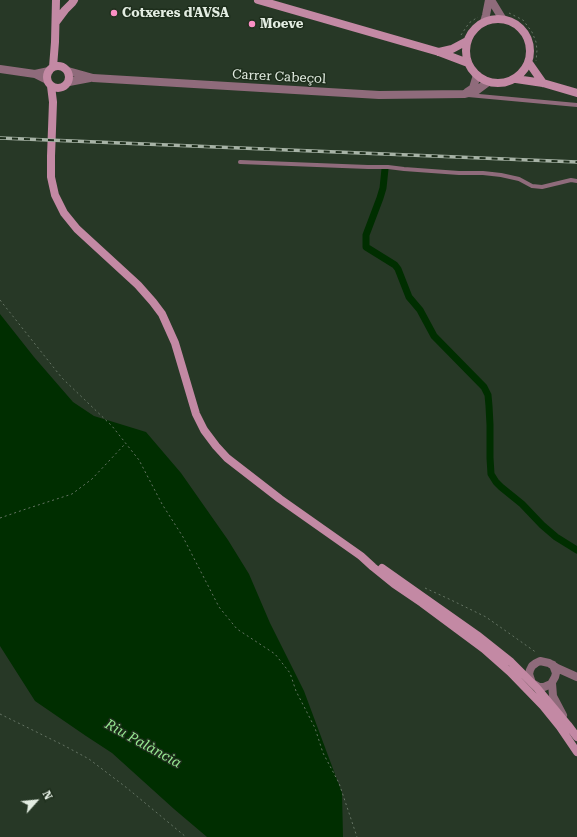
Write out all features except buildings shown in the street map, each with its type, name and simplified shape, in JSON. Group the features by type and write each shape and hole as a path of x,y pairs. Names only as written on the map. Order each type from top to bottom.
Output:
{"main road":[{"path":"56,0 55,42 51,69 47,76 54,102 51,178 55,194 64,213 77,229 138,285 162,314 175,343 192,402 204,430 227,458 280,499 361,556 394,584 484,649 543,706 577,752"},
{"path":"56,22 74,0"},
{"path":"258,0 439,52 468,63"},
{"path":"439,52 452,48 465,38 474,30 482,18 493,18 504,15 516,23 526,34 531,48 532,62 542,83"},
{"path":"465,38 468,63 477,75 488,82 502,83 516,78 524,72 532,62"},
{"path":"49,83 56,88 61,88 66,86 70,76 55,42"},
{"path":"51,69 58,66 66,69"},
{"path":"516,78 542,83 577,93"},
{"path":"54,102 61,88"},
{"path":"361,556 376,564 493,646 537,688 577,737"},
{"path":"437,614 464,630 524,680 532,683"},
{"path":"532,683 534,690 563,725 577,746"}],"street":[{"path":"490,0 504,15"},
{"path":"482,18 486,15 490,0"},
{"path":"0,69 35,74 49,83"},
{"path":"35,74 51,69"},
{"name":"Carrer Cabeçol","path":"66,69 92,78"},
{"path":"464,94 473,88 477,75"},
{"name":"Carrer Cabeçol","path":"68,82 92,78 379,95 464,94 476,91 488,82"},
{"path":"511,662 526,668 540,661 546,662 577,677"},
{"path":"532,666 529,674 532,683 539,687 548,686 558,673 565,671"},
{"path":"552,666 556,673 553,696 568,725"}],"lane":[{"path":"464,94 577,105"},
{"path":"240,162 388,167 459,174 489,174 519,179 532,186 542,187 571,180 577,181"}],"path":[{"path":"504,15 511,13 524,20 532,32 537,50 532,62"},
{"path":"465,38 469,24 475,18 482,18"},
{"path":"0,300 62,378 112,426 139,460 162,504 184,537 219,607 237,629 275,654 290,673 296,691 315,728 324,753 339,783 358,837"},
{"path":"0,518 72,494 92,479 126,443"},
{"path":"420,586 486,617 536,652"},
{"path":"0,714 89,759 127,788 186,837"}],"water":[{"name":"Riu Palància","path":"0,314 34,357 73,402 94,416 146,432 181,473 228,540 249,574 270,623 304,691 342,793 343,837 207,837 112,753 35,701 0,646"}],"waterway":[{"path":"385,169 383,188 366,235 366,247 395,265 409,297 420,310 434,336 484,387 488,395 489,406 491,474 496,482 522,504 556,537 577,550"}],"railway":[{"path":"0,138 577,162"}],"place":[{"name":"Cotxeres d'AVSA","path":"114,13"},
{"name":"Moeve","path":"252,24"}]}
